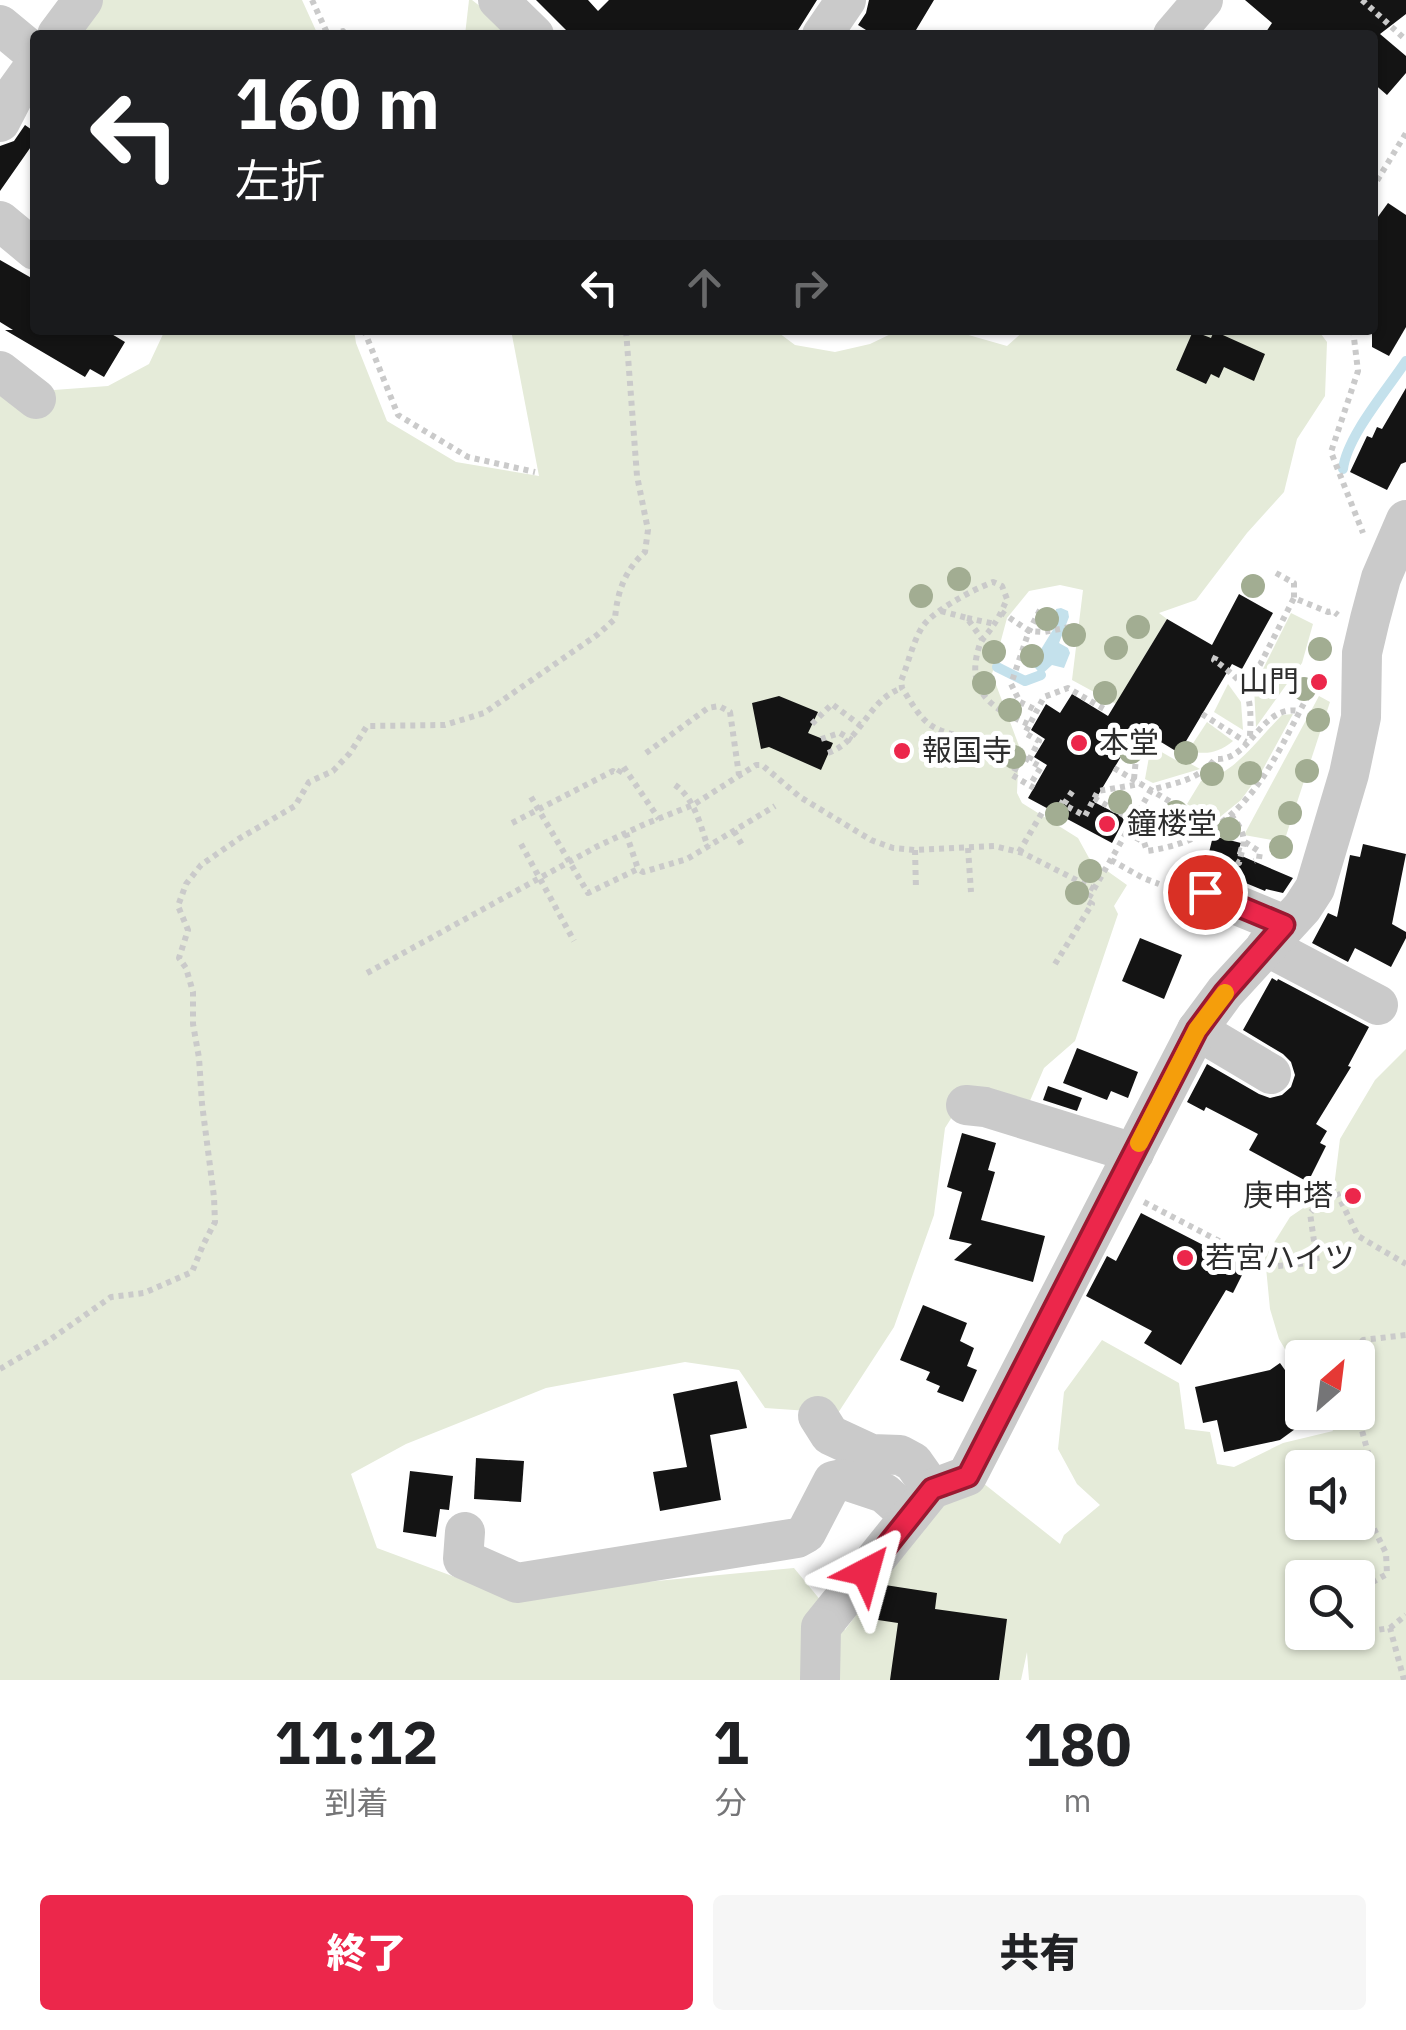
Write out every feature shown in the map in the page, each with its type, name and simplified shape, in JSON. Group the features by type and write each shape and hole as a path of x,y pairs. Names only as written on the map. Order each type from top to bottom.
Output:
{"street":[{"path":"61,30 82,0"},
{"path":"498,0 529,30"},
{"path":"825,30 846,0"},
{"path":"1177,30 1204,0"},
{"path":"0,26 30,50"},
{"path":"0,122 30,72"},
{"path":"0,221 30,246"},
{"path":"0,235 30,260"},
{"path":"0,371 36,399"},
{"path":"820,1680 821,1627 921,1502 968,1476 1197,1030 1315,888 1349,774 1361,717 1362,653 1381,578 1406,520"},
{"path":"1189,898 1246,882 1275,936 1378,1005"},
{"path":"1197,1030 1271,1074"},
{"path":"966,1104 985,1107 1125,1170"},
{"path":"774,1518 795,1512 824,1426 872,1454 900,1455 913,1462 921,1502"},
{"path":"465,1532 463,1559 517,1582 797,1538 806,1534 833,1481 842,1478 921,1502"}],"path":[{"path":"312,0 327,30"},
{"path":"1362,0 1406,40"},
{"path":"1378,178 1406,133"},
{"path":"366,335 398,415 468,458 535,472"},
{"path":"0,1369 111,1298 144,1293 192,1272 215,1222 199,1058 192,1024 193,992 179,958 188,930 178,906 186,884 200,866 295,806 309,782 333,771 367,726 444,725 484,713 615,619 622,584 630,565 645,552 648,530 637,476 626,335"},
{"path":"1354,335 1358,370 1331,452 1381,578"},
{"path":"1246,692 1294,598 1294,584 1276,573"},
{"path":"1028,724 1004,714 977,686 979,643 995,624 1008,598 1002,586 992,582 970,591 922,626 901,681 902,688 930,725 962,737 1014,748 1025,758 1040,767 1032,786 1012,774 1025,758 1038,740 1025,733 1044,697 1068,688 1106,710"},
{"path":"1294,598 1333,611 1347,622"},
{"path":"940,610 995,624"},
{"path":"1036,710 1020,702 1011,684 1040,610"},
{"path":"1000,612 1029,631 1070,627"},
{"path":"967,618 982,640"},
{"path":"1216,656 1214,660 1238,677 1251,704 1248,739"},
{"path":"1128,833 1144,842 1147,851 1198,838 1231,815 1256,790 1312,686"},
{"path":"828,754 852,740 888,693 902,688"},
{"path":"1012,717 1020,702"},
{"path":"812,724 832,704 860,725"},
{"path":"646,753 708,708 719,706 730,712 739,775"},
{"path":"1055,964 1092,904 1087,901 1151,790 1206,771 1215,759 1226,760 1241,750 1279,712 1299,711"},
{"path":"1202,714 1248,739"},
{"path":"821,738 840,733 852,740"},
{"path":"1138,782 1137,748 1146,733"},
{"path":"368,973 626,833 693,805 756,765 871,840 915,850 994,846 1018,852 1094,888"},
{"path":"512,823 614,771 618,774 622,766 659,819"},
{"path":"1114,768 1214,828"},
{"path":"1074,789 1062,803 1085,816 1098,791 1138,782"},
{"path":"675,785 686,792 693,805 708,847"},
{"path":"531,797 588,892 638,869"},
{"path":"1094,798 1134,820"},
{"path":"1171,813 1176,805"},
{"path":"626,833 638,869 643,872 687,859 775,806"},
{"path":"1018,852 1042,811"},
{"path":"1231,815 1245,842 1260,852 1246,882"},
{"path":"734,831 742,845"},
{"path":"966,837 972,892"},
{"path":"1245,842 1240,863 1246,882"},
{"path":"521,844 574,940"},
{"path":"915,850 916,890"},
{"path":"1111,860 1189,898"},
{"path":"1125,1170 1269,1267 1317,1262 1310,1213 1334,1187 1358,1236 1406,1264"},
{"path":"1364,1340 1406,1334"},
{"path":"1361,1430 1371,1464 1369,1519 1386,1552 1387,1574 1375,1581"},
{"path":"1375,1630 1390,1628 1406,1615"},
{"path":"1390,1628 1404,1680"}],"green space":[{"path":"92,0 302,0 316,30 77,30"},
{"path":"472,0 511,30 466,30"},
{"path":"163,335 355,335 387,421 456,462 539,476 512,335 782,335 795,345 835,352 889,335 968,335 1007,346 1019,335 1322,335 1327,342 1325,396 1297,439 1284,492 1196,600 1159,613 1167,619 1116,704 1072,680 1083,590 1060,585 1029,591 1007,618 992,674 1019,746 1017,793 1022,803 1078,838 1089,858 1127,885 1114,906 1118,914 1075,1041 1044,1068 1026,1110 964,1098 945,1128 934,1215 894,1327 838,1413 765,1408 739,1370 685,1362 546,1388 406,1444 351,1474 377,1548 463,1580 625,1584 794,1568 845,1630 934,1510 983,1483 1060,1544 1064,1535 1100,1505 1077,1484 1058,1449 1064,1392 1102,1340 1179,1383 1185,1429 1210,1432 1217,1464 1234,1467 1283,1443 1332,1430 1375,1430 1375,1340 1285,1340 1285,1349 1270,1309 1265,1257 1290,1217 1334,1187 1340,1139 1375,1080 1406,1049 1406,1680 1029,1680 1027,1652 1021,1680 0,1680 0,382 54,390 108,386 149,364"},
{"path":"1291,613 1313,624 1302,663 1256,727 1254,687"},
{"path":"1228,684 1241,702 1243,730 1214,712"},
{"path":"1319,696 1330,702 1284,842 1244,835"},
{"path":"1293,714 1241,800 1215,821 1187,804 1201,781 1224,771 1245,754 1282,715"},
{"path":"1207,722 1233,741 1212,752 1188,751"},
{"path":"1151,746 1200,769 1153,783 1145,779"}],"water":[{"path":"1056,609 1068,611 1069,617 1059,643 1070,653 1064,668 1052,665 1041,675 1032,664 1054,628"}],"building":[{"path":"536,0 588,0 598,11 609,0 817,0 798,30 566,30"},
{"path":"869,0 934,0 916,30 866,30 858,25"},
{"path":"1245,0 1406,0 1406,14 1380,34 1406,56 1406,73 1387,95 1378,87 1378,30 1267,30 1272,23"},
{"path":"25,125 30,128 30,148 0,191 0,146 14,141"},
{"path":"1388,203 1406,215 1406,327 1389,356 1372,347 1372,335 1378,335 1378,217"},
{"path":"0,260 30,277 30,335 113,335 125,342 104,377 90,369 85,377 5,330 13,330 0,322"},
{"path":"1191,335 1223,335 1265,354 1254,381 1224,367 1219,378 1211,374 1206,384 1176,370"},
{"path":"1406,388 1406,462 1401,464 1387,490 1350,472 1367,436 1372,438 1377,427 1382,429"},
{"path":"1239,594 1273,613 1242,669 1232,664 1179,753 1138,728 1094,802 1125,818 1112,843 1028,798 1047,765 1034,757 1045,739 1031,730 1046,704 1060,713 1072,694 1108,716 1167,619 1212,645"},
{"path":"779,696 818,712 808,733 833,743 821,770 769,747 761,749 752,703"},
{"path":"1213,836 1241,843 1237,854 1293,878 1283,893 1265,891 1205,869"},
{"path":"1363,844 1406,854 1392,924 1406,932 1406,938 1391,967 1355,948 1348,962 1312,943 1328,913 1337,917 1350,855 1360,857"},
{"path":"1140,938 1182,955 1164,999 1122,981"},
{"path":"1272,978 1369,1027 1348,1066 1351,1067 1316,1124 1327,1131 1320,1143 1326,1146 1308,1182 1249,1150 1258,1134 1206,1107 1204,1111 1187,1102 1207,1064 1270,1098 1291,1087 1295,1075 1291,1062 1243,1030"},
{"path":"1077,1048 1138,1072 1128,1098 1111,1091 1107,1100 1063,1083"},
{"path":"1048,1086 1082,1098 1077,1111 1043,1100"},
{"path":"962,1133 996,1143 988,1170 995,1172 981,1220 1045,1236 1033,1282 954,1260 972,1244 949,1239 962,1192 947,1187"},
{"path":"1141,1213 1246,1267 1233,1293 1226,1290 1181,1365 1144,1343 1152,1331 1086,1296 1107,1256 1116,1261"},
{"path":"923,1305 967,1323 960,1341 974,1348 967,1366 977,1370 963,1402 937,1392 940,1386 926,1380 930,1372 900,1360"},
{"path":"1280,1363 1285,1370 1285,1430 1294,1430 1280,1440 1224,1452 1217,1420 1203,1423 1195,1387 1270,1370"},
{"path":"737,1381 747,1428 710,1435 721,1500 660,1511 653,1472 687,1467 673,1394"},
{"path":"476,1458 524,1461 521,1502 474,1499"},
{"path":"410,1471 453,1476 449,1510 440,1509 436,1537 403,1532"},
{"path":"885,1585 937,1593 935,1609 1007,1619 999,1680 890,1680 898,1623 878,1620"}],"waterway":[{"path":"1343,469 1360,428 1406,361"},
{"path":"997,667 1025,681 1041,675"}],"slow traffic":[{"path":"1139,1143 1197,1030 1225,993"}],"place":[{"name":"山門","path":"1319,682"},
{"name":"本堂","path":"1079,743"},
{"name":"報国寺","path":"902,751"},
{"name":"鐘楼堂","path":"1107,824"},
{"name":"庚申塔","path":"1353,1196"},
{"name":"若宮ハイツ","path":"1185,1258"}],"route":[{"path":"866,1572 932,1489 968,1476 1197,1030 1284,925 1205,892"}]}
